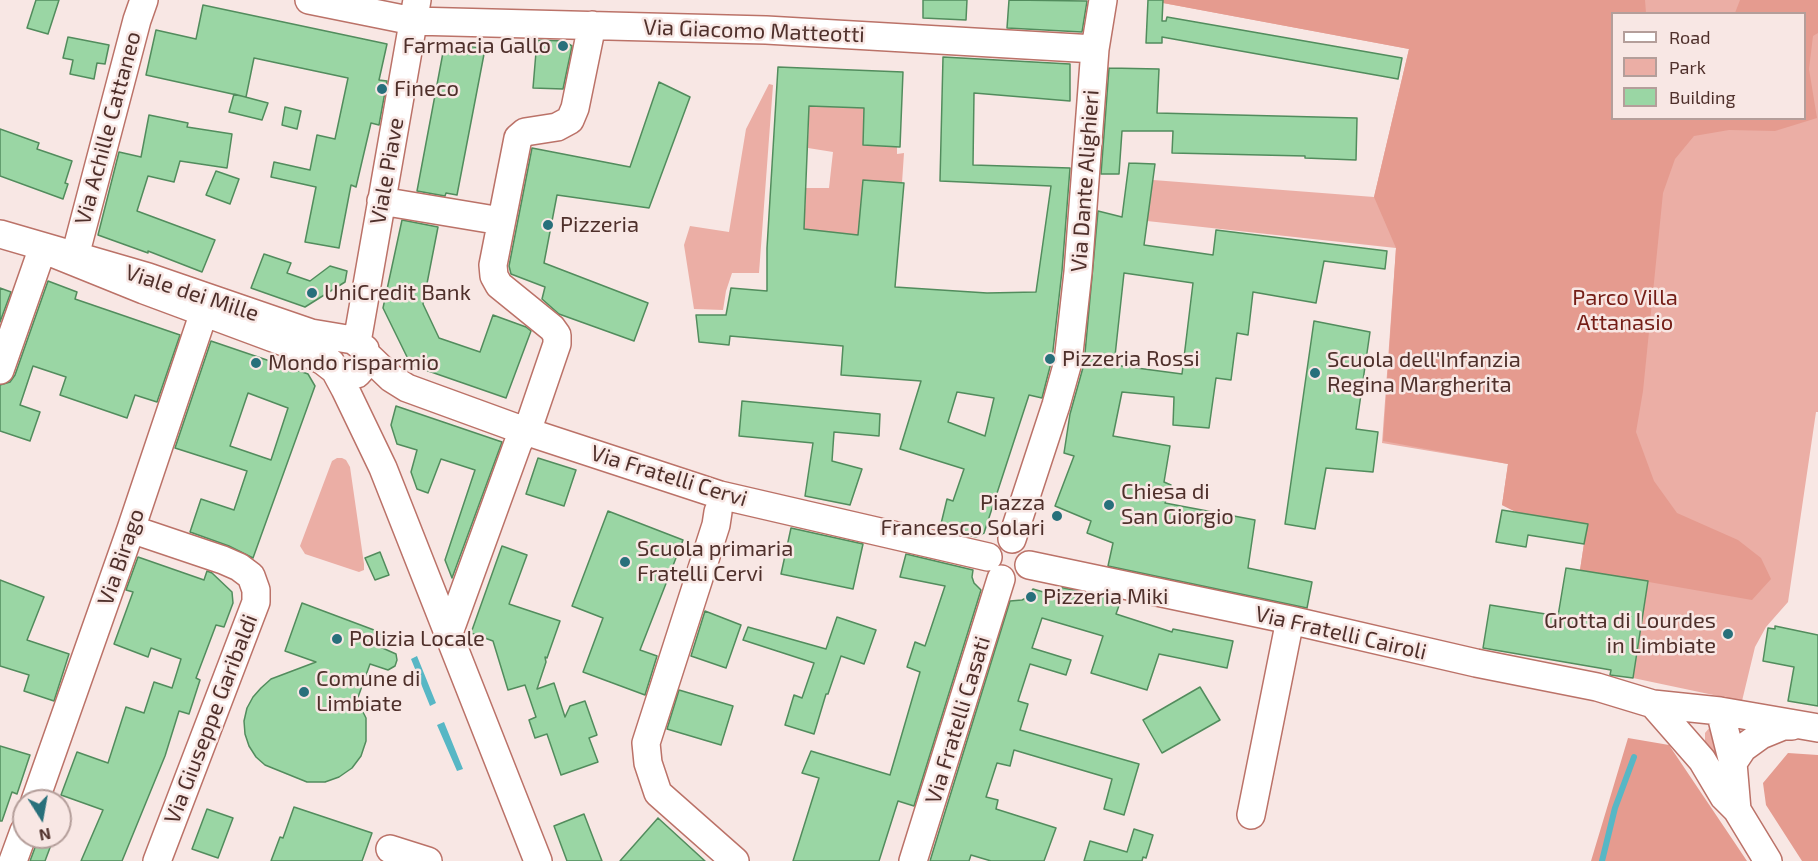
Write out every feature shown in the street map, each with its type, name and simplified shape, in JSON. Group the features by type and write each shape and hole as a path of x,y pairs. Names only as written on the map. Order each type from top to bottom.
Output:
{"street":[{"name":"Via Achille Cattaneo","path":"75,256 144,0"},
{"name":"Via Giacomo Matteotti","path":"309,0 592,25 766,30 1095,49"},
{"name":"Via Dante Alighieri","path":"1012,539 1068,362 1078,272 1095,49 1103,0"},
{"name":"Viale Piave","path":"382,468 363,399 359,351 381,201 415,11"},
{"path":"449,633 518,443 531,420 558,344 557,335 552,328 500,285 494,276 493,265 518,138 525,132 557,127 570,120 575,108 592,25"},
{"path":"381,201 501,221"},
{"name":"Viale dei Mille","path":"0,234 307,351 334,370"},
{"name":"Viale dei Mille","path":"39,248 148,277 359,351"},
{"path":"0,370 39,248"},
{"name":"Via Birago","path":"39,789 131,529 204,312"},
{"path":"359,351 338,343 331,350 330,360 382,468 538,861"},
{"name":"Via Fratelli Cervi","path":"359,351 391,378 407,388 525,431 720,495 962,549 995,568"},
{"path":"718,512 716,525 646,743 648,763 658,793 735,861"},
{"name":"Via Giuseppe Garibaldi","path":"131,529 239,567 251,576 256,590 256,602 157,861"},
{"path":"1003,539 1021,542 1028,552 1029,565 1021,576 1008,580 995,568 993,546 1003,539"},
{"name":"Via Fratelli Cairoli","path":"1029,565 1476,663 1597,687 1657,709 1720,711 1807,726"},
{"name":"Via Fratelli Casati","path":"914,861 995,568"},
{"path":"1251,815 1290,621"},
{"path":"1657,709 1702,760 1724,797 1737,810 1768,861"},
{"path":"480,711 507,743 552,861"},
{"path":"1702,760 1698,747 1698,728 1709,712 1720,711 1733,763 1737,810"},
{"path":"1733,763 1743,748 1761,735 1783,726 1807,726"},
{"path":"390,849 428,861"}],"green space":[{"name":"Parco Villa Attanasio","path":"1147,0 1818,0 1818,412 1816,412 1788,602 1766,627 1755,647 1742,701 1633,678 1648,582 1580,570 1587,524 1518,513 1502,505 1508,464 1382,443 1396,248 1147,221 1153,180 1374,197 1409,49"},
{"name":"Parco Villa Attanasio","path":"1147,0 1645,0 1646,12 1611,12 1611,120 1806,120 1806,12 1735,12 1740,0 1818,0 1818,33 1813,36 1809,69 1817,118 1775,131 1729,130 1694,136 1675,159 1663,193 1643,391 1636,432 1654,481 1677,513 1738,540 1761,558 1771,579 1752,600 1580,570 1587,524 1518,513 1502,505 1508,464 1383,441 1396,248 1374,197 1409,49"},
{"path":"769,84 773,85 759,273 732,273 723,310 694,309 684,245 690,226 729,232 746,129"},
{"path":"809,106 864,108 863,145 897,146 897,154 904,153 902,183 863,180 853,297 804,229 806,188 829,188 833,152 808,148"},
{"path":"337,458 346,460 350,467 364,564 364,570 359,572 305,554 300,546 332,461"},
{"path":"1715,726 1720,764 1705,746 1705,733 1710,727"},
{"path":"1628,738 1669,745 1747,861 1591,861"},
{"path":"1788,753 1818,755 1818,861 1802,861 1766,805 1763,783"}],"water":[{"path":"417,656 436,703 430,706 411,659"},
{"path":"444,722 463,769 457,771 437,725"}],"building":[{"path":"36,0 59,0 48,34 27,28"},
{"path":"923,0 967,0 966,20 923,18"},
{"path":"1009,0 1087,1 1082,32 1007,28"},
{"path":"1148,0 1163,0 1162,21 1166,21 1167,17 1402,58 1398,79 1162,37 1162,43 1146,43"},
{"path":"203,5 387,44 379,80 387,81 379,125 371,123 356,187 351,185 339,248 305,242 316,187 271,177 274,162 310,170 317,135 335,139 348,78 254,58 246,97 146,75 156,30 196,39"},
{"path":"68,37 109,45 105,64 97,63 94,79 70,74 73,60 63,58"},
{"path":"537,40 564,41 572,46 563,89 533,88"},
{"path":"445,42 485,49 457,195 446,193 445,196 417,191"},
{"path":"943,57 1070,64 1070,101 974,93 973,165 1070,168 1052,359 1042,398 1029,395 984,533 976,537 940,528 947,499 953,501 964,469 900,449 921,381 841,375 843,346 730,336 729,345 699,342 696,315 726,315 731,288 767,291 767,248 778,67 903,72 900,147 863,145 864,108 809,106 804,229 858,235 863,180 904,183 895,287 987,293 1036,292 1051,186 940,181","holes":["957,392 994,398 985,436 948,422"]},
{"path":"1109,68 1159,69 1157,113 1357,118 1356,160 1305,158 1305,156 1172,153 1173,131 1122,131 1119,174 1101,174"},
{"path":"659,82 690,97 649,208 557,195 544,263 648,303 634,341 559,314 542,299 545,287 511,274 509,266 532,148 630,167"},
{"path":"234,94 268,103 262,120 229,112"},
{"path":"285,107 301,111 297,129 282,125"},
{"path":"149,115 188,123 187,127 232,134 227,168 180,161 174,182 148,176 137,211 215,240 202,272 98,235 119,152 141,157"},
{"path":"0,129 39,143 37,149 72,161 63,199 0,176"},
{"path":"1129,163 1155,164 1144,245 1213,255 1216,230 1387,251 1385,269 1324,261 1316,303 1253,292 1248,335 1237,333 1231,380 1216,378 1209,428 1173,425 1174,397 1122,392 1113,436 1170,446 1164,482 1171,485 1165,503 1255,520 1248,568 1312,582 1307,608 1108,566 1113,543 1087,533 1091,521 1055,506 1074,456 1064,453 1070,414 1084,364 1098,211 1122,217","holes":["1124,273 1193,283 1182,374 1114,365"]},
{"path":"216,171 239,179 230,204 206,195"},
{"path":"402,220 438,227 423,304 439,338 480,352 493,315 531,331 506,398 411,365 383,308"},
{"path":"264,254 291,263 287,273 310,281 330,266 347,271 345,282 305,307 251,288"},
{"path":"48,281 77,292 75,299 180,335 157,402 135,395 127,418 60,395 66,377 33,366 20,405 40,412 30,441 0,431 0,385 10,382 15,375"},
{"path":"0,288 11,292 0,322"},
{"path":"1314,321 1370,332 1356,429 1378,432 1373,472 1326,468 1315,529 1285,524"},
{"path":"211,341 308,374 315,386 253,558 229,546 190,532 201,499 234,510 247,471 175,448","holes":["248,393 288,408 271,460 230,446"]},
{"path":"742,401 880,414 879,436 834,432 832,461 862,469 850,505 805,496 813,443 739,436"},
{"path":"396,406 502,442 452,578 445,560 475,470 441,459 428,493 417,489 411,472 417,450 397,444 391,425"},
{"path":"538,458 576,470 564,506 526,494"},
{"path":"1502,510 1588,524 1584,544 1528,535 1526,547 1496,542"},
{"path":"608,511 683,540 640,650 657,656 645,695 583,672 603,618 572,606"},
{"path":"791,528 863,544 853,589 781,574"},
{"path":"502,546 527,555 509,604 560,621 547,658 545,657 546,662 537,689 554,683 565,717 570,706 585,701 597,735 589,738 598,762 561,775 547,734 535,738 529,720 536,717 525,685 508,690 493,641 471,633"},
{"path":"380,552 389,575 375,580 365,558"},
{"path":"906,554 973,570 974,583 981,590 914,806 898,801 879,861 793,861 819,778 802,773 811,751 890,775 920,672 907,667 915,642 925,646 945,586 900,577"},
{"path":"138,557 204,580 207,571 212,573 232,592 233,603 224,627 216,625 196,678 200,680 189,714 179,711 165,756 122,861 81,861 103,810 72,799 72,789 63,789 77,752 108,763 126,707 144,713 154,682 172,688 181,659 151,648 148,657 114,644 133,592 126,590"},
{"path":"1566,568 1648,581 1633,678 1610,675 1611,670 1483,648 1490,605 1558,616"},
{"path":"0,580 44,597 27,640 69,654 54,701 24,691 29,675 0,666"},
{"path":"1059,587 1121,600 1116,614 1172,632 1173,629 1233,641 1227,668 1159,654 1147,690 1091,673 1103,636 1042,618 1032,648 1071,660 1066,675 1030,664 1018,701 1028,704 1020,730 1139,764 1124,815 1104,809 1112,779 1014,750 1010,766 997,763 986,797 998,800 996,809 1056,828 1044,861 991,861 971,855 969,861 930,861 1010,601 1028,597 1033,589 1057,596"},
{"name":"Comune di Limbiate","path":"302,603 382,633 378,646 396,654 397,660 395,666 388,670 370,664 357,700 366,718 366,741 361,756 352,768 339,777 325,782 307,782 265,765 256,757 245,734 244,721 247,708 261,688 271,679 316,662 285,651"},
{"path":"705,611 741,625 726,668 691,656"},
{"path":"837,617 876,630 864,664 841,656 814,734 785,725 794,695 802,698 814,663 743,640 748,627 826,649"},
{"path":"1775,626 1818,635 1818,706 1788,701 1794,667 1763,661 1768,628 1775,629"},
{"path":"1200,687 1220,720 1162,753 1143,720"},
{"path":"679,690 733,706 721,745 667,729"},
{"path":"0,746 30,755 19,789 12,789 2,821 0,821"},
{"path":"294,807 372,833 362,861 271,861 280,837 283,838"},
{"path":"207,809 233,818 218,858 192,849"},
{"path":"584,814 602,861 567,861 554,826"},
{"path":"658,818 705,861 620,861"},
{"path":"1134,829 1153,835 1146,858 1143,857 1142,861 1084,861 1090,841 1127,852"},
{"path":"34,849 50,849 45,861 30,861"}],"waterway":[{"path":"1602,861 1615,808 1634,757"}],"place":[{"name":"Farmacia Gallo","path":"563,46"},
{"name":"Fineco","path":"382,89"},
{"name":"Pizzeria","path":"548,225"},
{"name":"UniCredit Bank","path":"312,293"},
{"name":"Pizzeria Rossi","path":"1050,359"},
{"name":"Mondo risparmio","path":"256,363"},
{"name":"Scuola dell'Infanzia Regina Margherita","path":"1315,373"},
{"name":"Chiesa di San Giorgio","path":"1109,505"},
{"name":"Piazza Francesco Solari","path":"1057,516"},
{"name":"Scuola primaria Fratelli Cervi","path":"625,562"},
{"name":"Pizzeria Miki","path":"1031,597"},
{"name":"Grotta di Lourdes in Limbiate","path":"1728,634"},
{"name":"Polizia Locale","path":"337,639"},
{"name":"Comune di Limbiate","path":"304,692"}]}
